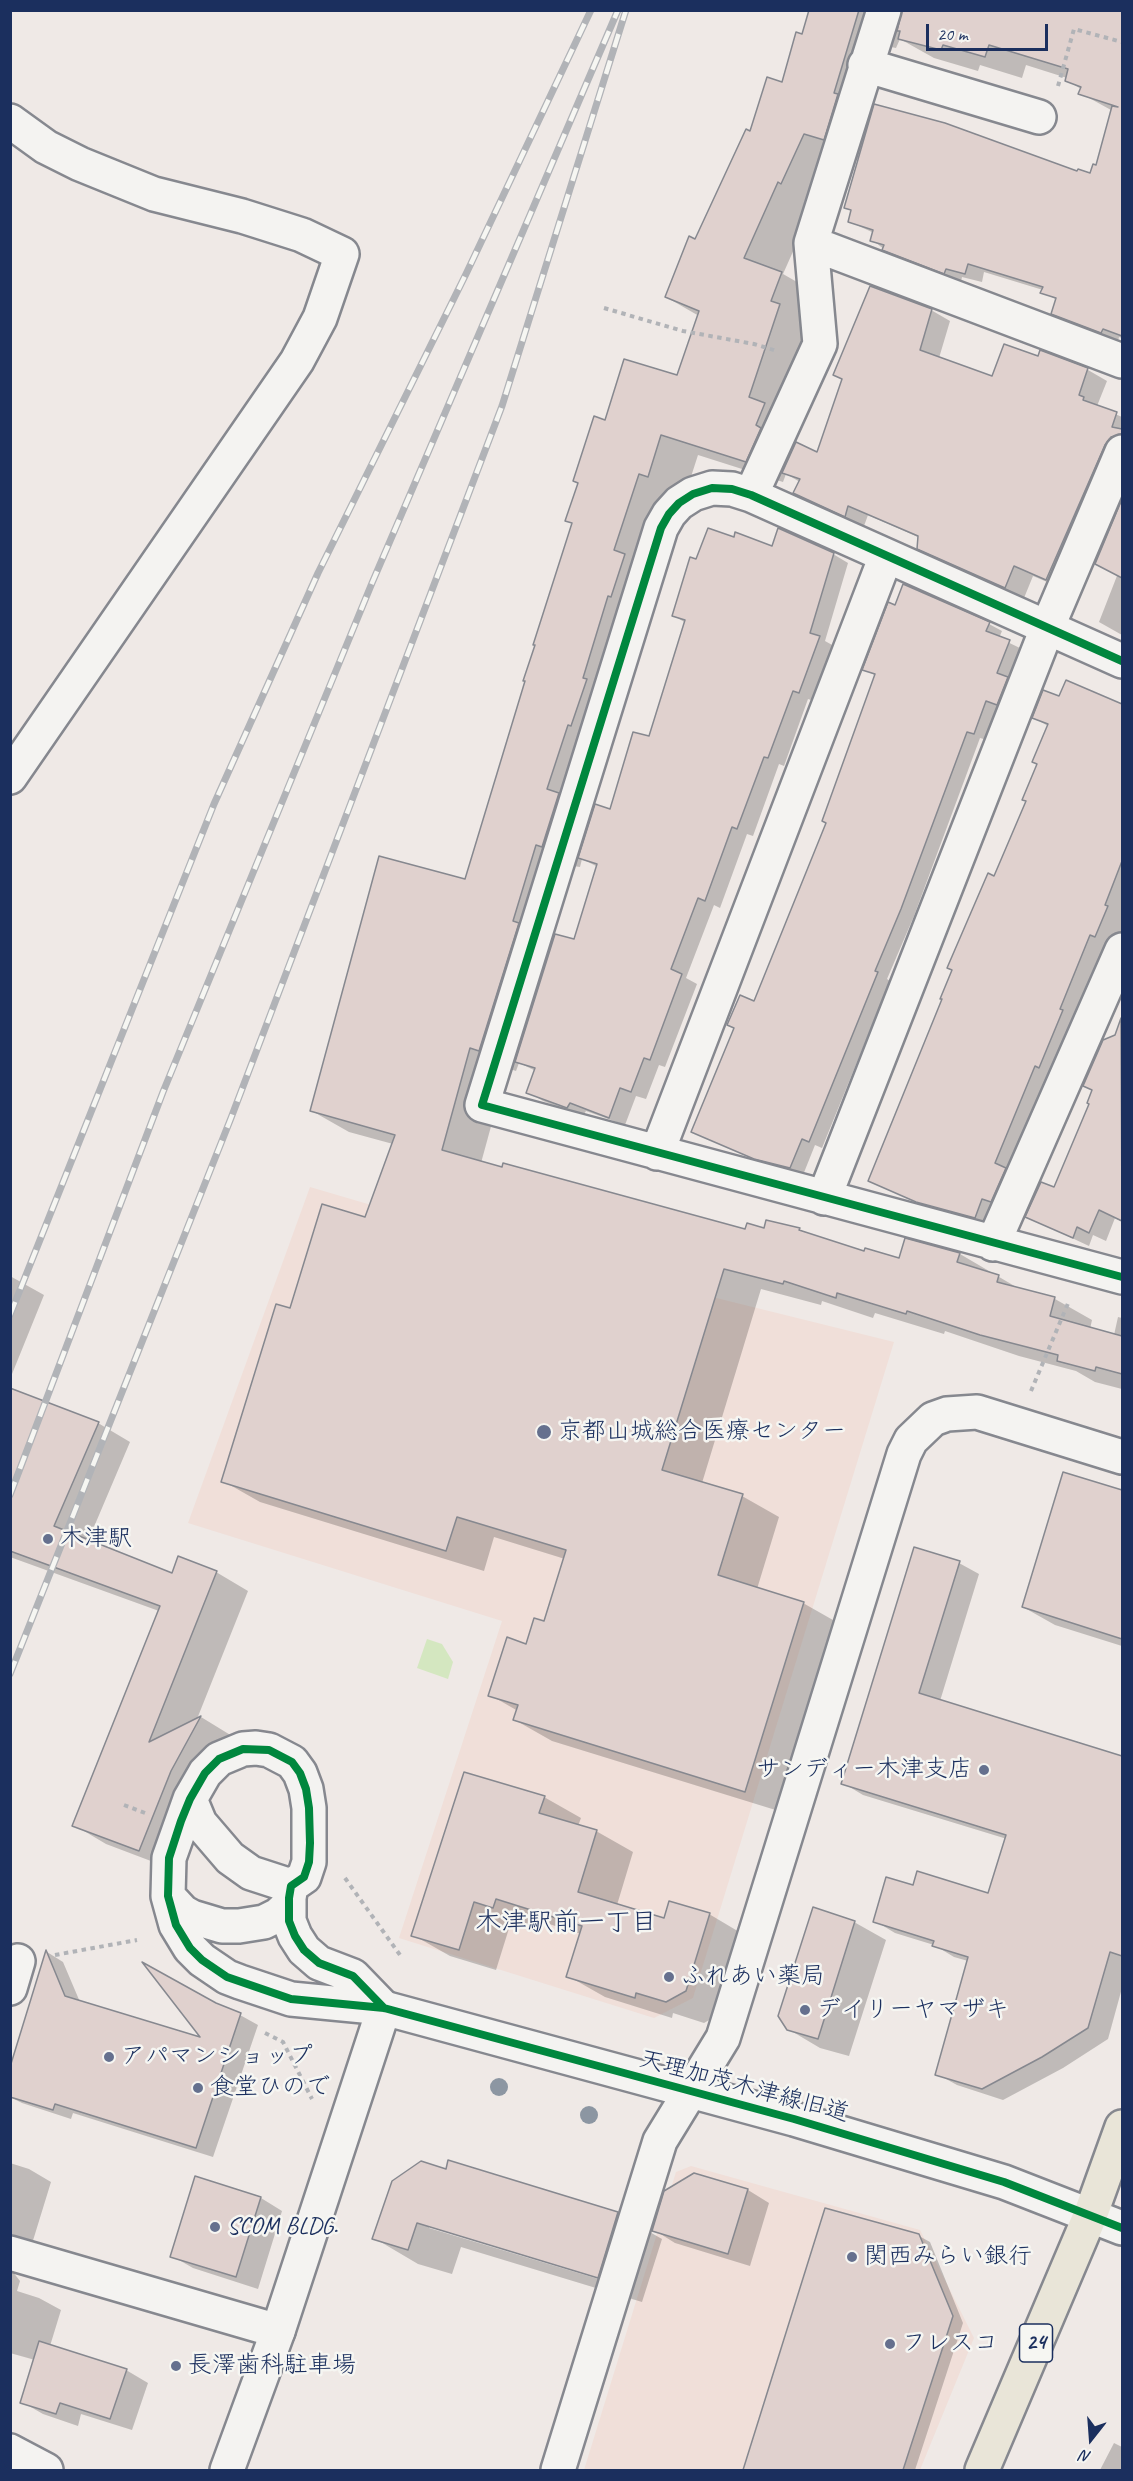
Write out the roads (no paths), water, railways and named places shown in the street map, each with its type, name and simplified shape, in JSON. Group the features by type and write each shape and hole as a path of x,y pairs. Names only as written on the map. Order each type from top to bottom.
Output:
{"highway":[{"name":"24","path":"982,2470 1090,2216 1122,2127"}],"street":[{"path":"751,495 820,344 811,243 884,10"},
{"path":"865,65 1039,117"},
{"path":"10,121 46,147 80,164 154,194 242,216 292,232 342,254 320,318 297,361 10,777"},
{"path":"811,243 1122,361"},
{"path":"824,1198 1048,626 1122,452"},
{"path":"1122,661 751,495 732,489 712,488 693,494 679,503 661,528 482,1105 1122,1277"},
{"path":"657,1153 886,556"},
{"path":"993,1244 1115,985 1122,950"},
{"path":"558,2470 660,2141 723,2038 904,1454 911,1440 933,1419 947,1414 970,1412 1122,1457"},
{"path":"168,1896 174,1905 192,1917 222,1926 239,1926 264,1922 278,1916 304,1877 310,1843 306,1789 300,1773 292,1762 268,1750 256,1748 232,1753 219,1759 205,1773 190,1799 200,1823 230,1858 290,1896"},
{"name":"天理加茂木津線旧道","path":"190,1799 170,1858 168,1896 176,1925 190,1948 202,1960 227,1977 291,1999 384,2008 690,2093 794,2119 1004,2182 1122,2228"},
{"path":"227,2470 278,2331 384,2008 353,1976 319,1963 304,1950 292,1928 290,1896"},
{"path":"10,2253 278,2331"},
{"path":"10,2451 46,2470"}],"railway":[{"path":"10,1315 214,804 318,573 466,274 591,10"},
{"path":"10,1495 163,1092 372,583 618,10"},
{"path":"10,1674 231,1118 502,406 626,10"}],"place":[{"name":"京都山城総合医療センター","path":"544,1432"},
{"name":"木津駅","path":"48,1539"},
{"name":"サンディー木津支店","path":"984,1770"},
{"name":"ふれあい薬局","path":"669,1977"},
{"name":"デイリーヤマザキ","path":"805,2010"},
{"name":"アパマンショップ","path":"109,2057"},
{"name":"食堂ひので","path":"198,2088"},
{"name":"SCOM BLDG.","path":"215,2227"},
{"name":"関西みらい銀行","path":"852,2257"},
{"name":"フレスコ","path":"890,2344"},
{"name":"長澤歯科駐車場","path":"176,2366"}],"district":[{"name":"木津駅前一丁目","path":"566,1923"}]}
